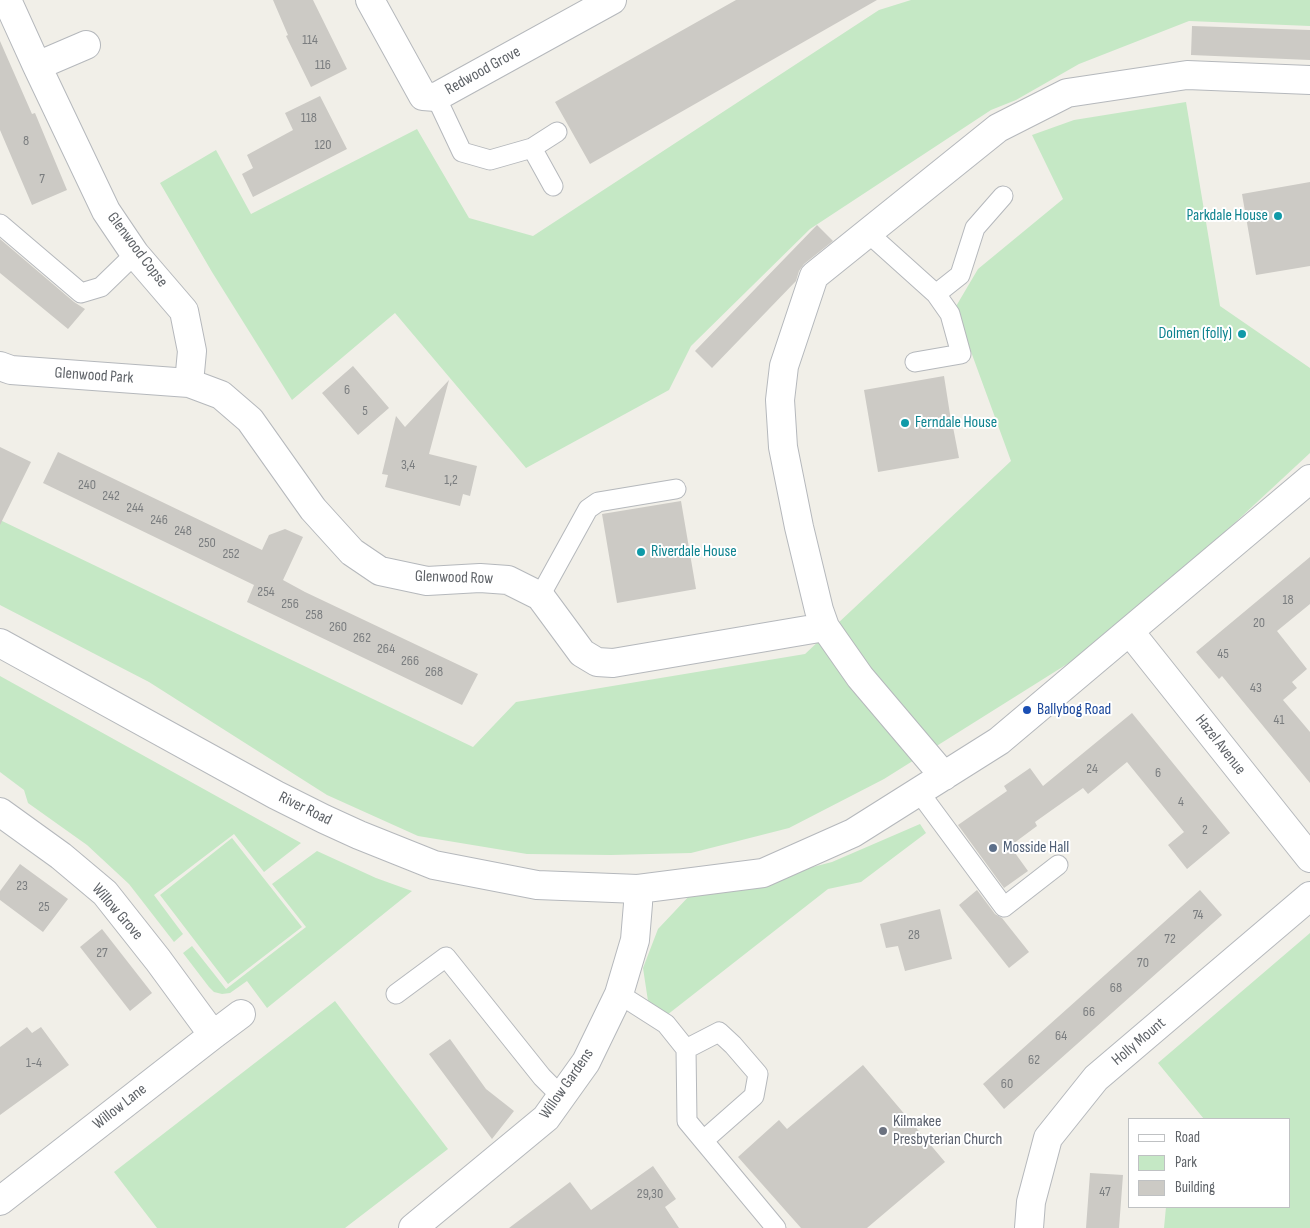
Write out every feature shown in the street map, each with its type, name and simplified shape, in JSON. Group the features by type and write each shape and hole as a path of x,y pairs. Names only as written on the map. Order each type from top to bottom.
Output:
{"street":[{"name":"Glenwood Copse","path":"7,0 106,211 135,254 184,311 192,350 189,383"},
{"name":"Redwood Grove","path":"370,0 423,96 436,97 612,0"},
{"path":"37,66 86,45"},
{"path":"944,776 860,677 825,627 819,610 799,527 783,447 780,400 784,366 814,276 998,128 1066,93 1187,75 1310,80"},
{"name":"Glenwood Park","path":"0,366 11,370 189,383"},
{"name":"Glenwood Row","path":"189,383 221,395 250,420 312,510 352,552 380,572 426,581 480,578 508,580 540,596 582,652 597,662 614,663 825,627"},
{"path":"638,889 763,873 853,833 999,741 1310,479"},
{"name":"Hazel Avenue","path":"1130,632 1310,858"},
{"name":"River Road","path":"0,643 276,795 359,835 434,865 537,885 638,889"},
{"name":"Willow Grove","path":"0,812 61,856 105,893 213,1034"},
{"name":"Willow Gardens","path":"413,1228 546,1118 586,1062 619,994 635,940 638,889"},
{"name":"Holly Mount","path":"1029,1228 1031,1202 1048,1138 1096,1078 1310,896"},
{"name":"Willow Lane","path":"0,1200 241,1014"}],"lane":[{"path":"436,97 462,152 490,160 532,148 557,132"},
{"path":"532,148 553,186"},
{"path":"936,294 960,275 975,228 1003,196"},
{"path":"0,224 81,293 101,288 135,254"},
{"path":"867,232 936,294 950,314 961,354 915,362"},
{"path":"540,596 588,509 598,502 676,489"},
{"path":"919,792 1004,907 1058,865"},
{"path":"396,994 446,957 542,1078 561,1096"},
{"path":"619,994 666,1024 686,1049 688,1120 776,1228"},
{"path":"686,1049 719,1032 758,1074 754,1096 704,1140"}],"green space":[{"path":"911,0 1310,0 1310,26 1189,21 1079,64 1016,100 991,110 810,229 691,346 669,390 526,468 395,313 292,400 212,272 160,183 216,150 251,214 417,129 469,218 533,236 879,10"},
{"path":"1186,102 1220,306 1310,368 1310,453 1115,634 884,779 789,828 691,853 611,855 527,854 418,836 327,795 149,682 0,605 0,520 473,747 516,702 805,654 1011,461 955,308 978,269 1063,199 1032,135 1074,120"},
{"path":"0,676 301,843 264,872 234,834 154,895 183,934 174,942 129,884 87,845 28,803 24,790 0,772"},
{"path":"920,824 926,833 861,882 828,889 667,1015 648,1001 643,968 658,929 691,894 751,883 832,862"},
{"path":"232,838 302,927 228,984 160,895"},
{"path":"317,851 376,878 412,891 267,1008 247,981 230,993 214,992 183,953 192,946 226,989 306,927 272,884"},
{"path":"1310,933 1310,1228 1164,1228 1166,1208 1290,1208 1290,1118 1203,1118 1158,1063"},
{"path":"335,1001 448,1149 345,1228 157,1228 114,1172"}],"building":[{"path":"273,0 313,0 347,69 311,87 286,36 288,35"},
{"path":"736,0 877,0 590,164 555,102"},
{"path":"1192,26 1310,30 1310,60 1191,55"},
{"path":"0,41 32,114 35,113 67,190 32,205 0,130"},
{"path":"320,96 347,149 253,197 242,174 253,168 247,155 293,130 285,113"},
{"name":"Parkdale House","path":"1310,182 1310,266 1256,275 1242,194"},
{"path":"817,225 833,241 804,264 799,271 796,281 712,368 695,351"},
{"path":"0,239 74,302 85,309 68,329 0,273"},
{"path":"353,366 389,408 358,435 322,393"},
{"name":"Ferndale House","path":"944,376 959,458 878,472 864,390"},
{"path":"449,380 429,454 477,466 470,496 463,494 460,506 385,487 388,475 382,474 396,416 405,427"},
{"path":"0,447 31,462 0,525"},
{"path":"58,452 262,550 269,535 285,529 303,537 283,580 478,674 462,705 247,602 254,585 43,483"},
{"name":"Riverdale House","path":"681,501 696,589 617,603 602,514"},
{"path":"1310,557 1310,604 1277,631 1307,669 1292,682 1297,688 1283,700 1310,732 1310,783 1222,676 1219,679 1196,652"},
{"path":"1132,713 1230,833 1187,869 1168,845 1184,832 1127,762 1088,794 1083,788 1035,822 1037,826 1010,846 1028,871 1004,888 958,825 1007,791 1004,786 1030,768 1043,786"},
{"path":"20,864 68,899 43,932 0,900 0,891"},
{"path":"977,890 995,914 1002,918 1029,952 1009,968 959,905"},
{"path":"1200,890 1222,915 1004,1109 983,1084"},
{"path":"940,909 952,959 905,971 898,946 886,948 880,924"},
{"path":"102,929 152,993 130,1011 80,947"},
{"path":"27,1027 32,1033 41,1027 69,1065 0,1115 0,1047"},
{"path":"450,1039 486,1089 514,1111 492,1139 429,1054"},
{"path":"863,1065 945,1162 867,1228 801,1228 738,1157 779,1120 787,1129"},
{"path":"653,1166 676,1199 665,1207 679,1228 509,1228 570,1182 591,1210"},
{"path":"1090,1173 1123,1175 1119,1228 1086,1228"}],"place":[{"name":"Parkdale House","path":"1278,216"},
{"name":"Dolmen (folly)","path":"1242,334"},
{"name":"Ferndale House","path":"905,423"},
{"name":"Riverdale House","path":"641,552"},
{"name":"Ballybog Road","path":"1027,710"},
{"name":"Mosside Hall","path":"993,848"},
{"name":"Kilmakee Presbyterian Church","path":"883,1131"}]}
